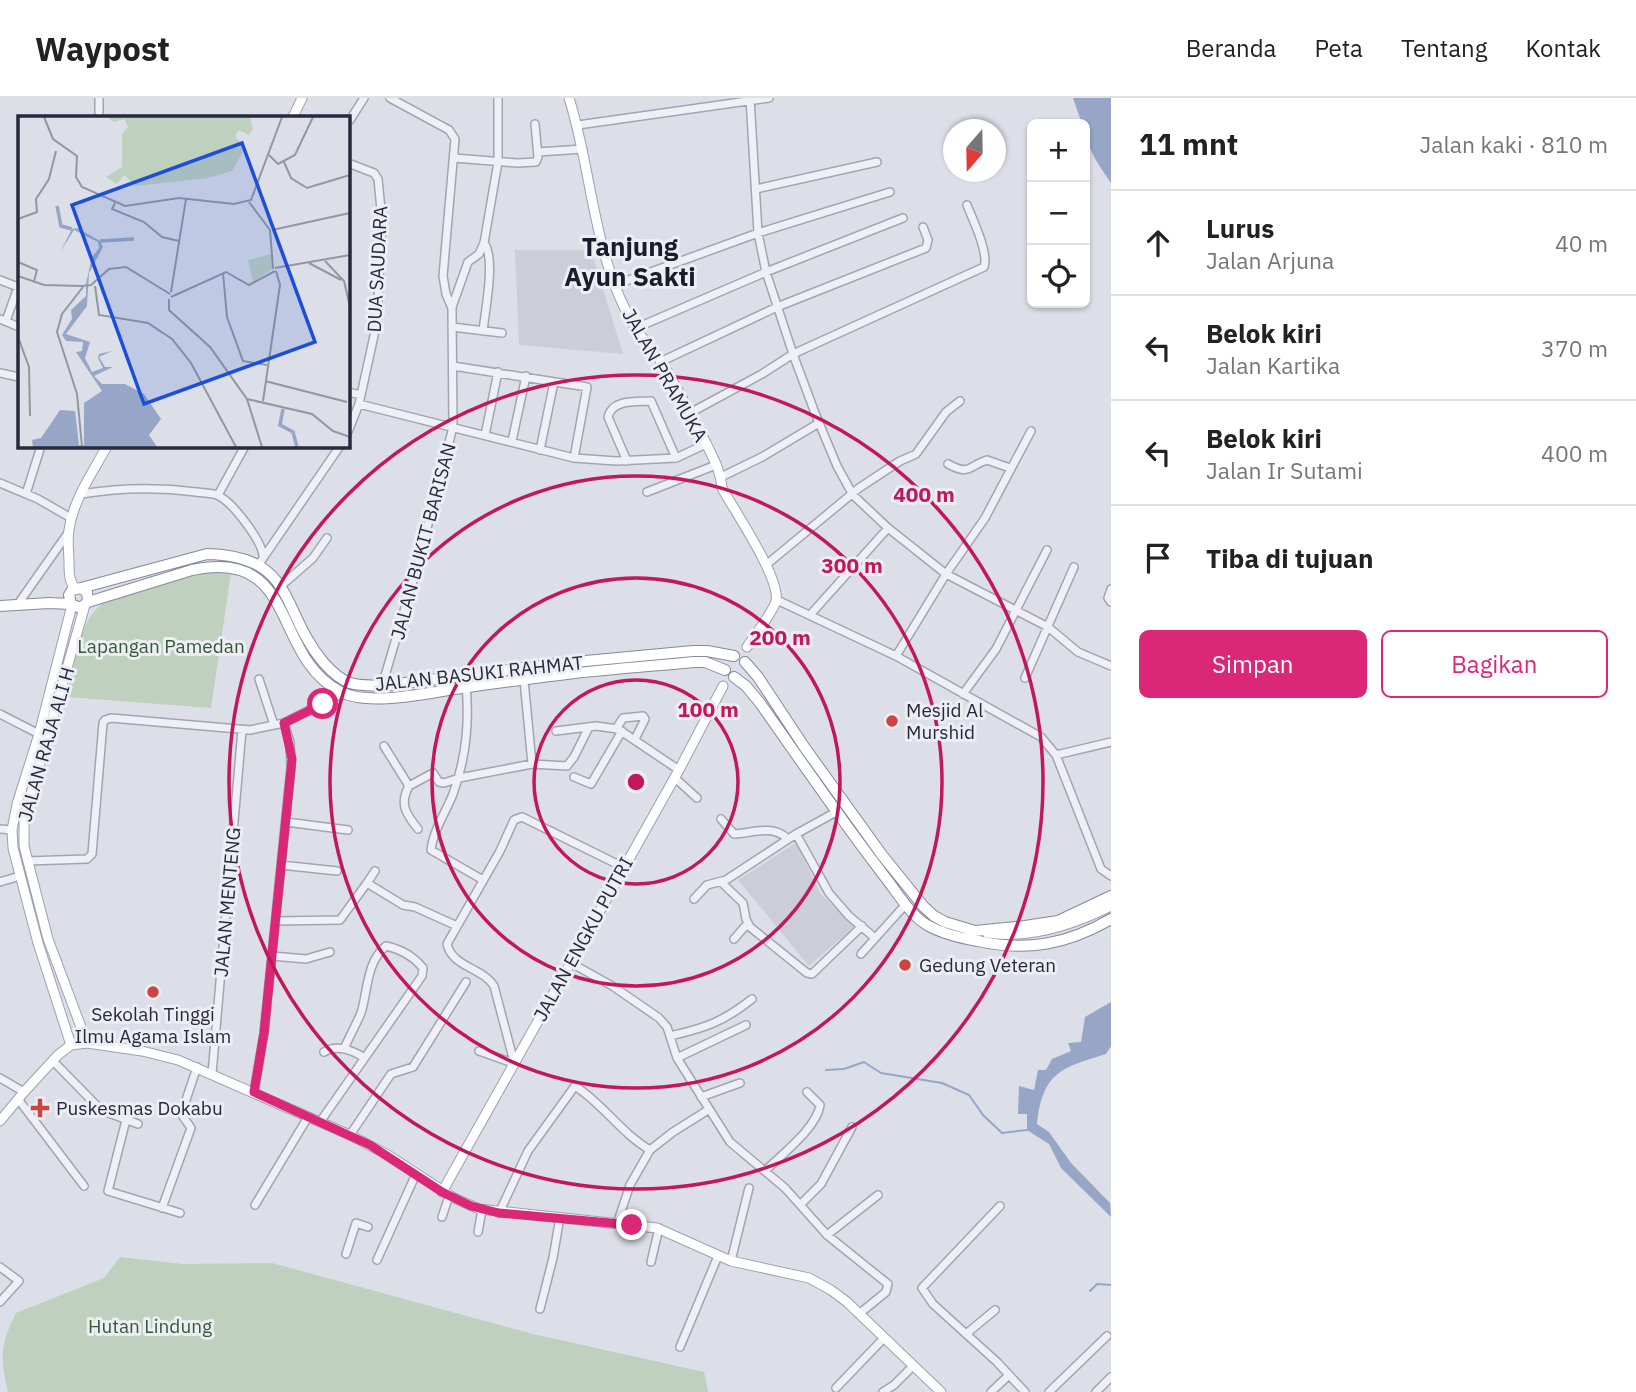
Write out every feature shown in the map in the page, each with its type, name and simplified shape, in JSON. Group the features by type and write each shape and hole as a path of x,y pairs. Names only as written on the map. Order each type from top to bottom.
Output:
{"highway":[{"path":"49,603 76,589 207,554 261,559"},
{"name":"JALAN BASUKI RAHMAT","path":"261,559 281,586 303,656 323,679 343,693 357,697 378,697 694,662 713,664 729,674"},
{"name":"JALAN BASUKI RAHMAT","path":"87,603 192,569 220,566 239,569 265,584 312,649 338,677 351,683 382,686 693,651 707,650 740,658"},
{"path":"0,606 49,603 80,608 87,603 87,592 76,589"},
{"path":"72,605 69,596 76,589"},
{"path":"729,674 739,677 745,672 740,658"},
{"path":"740,658 726,662 729,674 746,686 760,702 836,812 924,907 945,922 976,936 1013,947 1046,945 1083,934 1111,915"},
{"path":"740,658 758,677 906,904 927,925 957,938 976,936 1058,921 1111,896"}],"main road":[{"path":"293,116 302,98"},
{"name":"JALAN PRAMUKA","path":"569,98 578,125 599,233 615,285 636,328 660,362 706,444 721,477 722,488 766,565 775,586 777,600"},
{"path":"76,589 71,584 69,572 68,532 81,494 106,448"},
{"path":"747,647 777,600"},
{"name":"JALAN RAJA ALI H","path":"87,603 79,620 64,685 19,818 48,939 87,1044"},
{"path":"72,605 19,818 12,830 13,848 38,943 72,1045"},
{"name":"JALAN ENGKU PUTRI","path":"445,1194 513,1063 677,774 723,686"},
{"path":"0,1121 53,1061 72,1045 87,1044 142,1051 178,1060 350,1135 388,1155 445,1194 482,1210 659,1228 730,1261 809,1278 831,1290 859,1314 941,1392"}],"street":[{"path":"99,98 99,113"},
{"path":"350,120 364,98"},
{"name":"JALAN BUKIT BARISAN","path":"382,686 421,554 453,427 452,307 446,294 443,276 455,139 449,130 390,98"},
{"path":"452,307 468,262 479,254 484,243 498,162 498,98"},
{"path":"578,125 769,98"},
{"path":"750,99 758,233 766,272 819,423 853,495 888,528 946,574 1048,627 1078,652 1111,666"},
{"path":"454,158 536,162 536,124"},
{"path":"538,152 583,149"},
{"path":"756,189 877,162"},
{"name":"DUA SAUDARA","path":"350,164 374,173 378,179 381,199 377,322 359,404 350,427"},
{"path":"615,285 758,233 890,192"},
{"path":"690,413 793,354 986,266 984,252 967,205"},
{"path":"636,328 766,272 903,218"},
{"path":"660,362 777,307 926,248 927,238 923,227"},
{"path":"482,331 489,273 489,251 484,243"},
{"path":"0,280 18,287 3,320"},
{"path":"452,327 502,333"},
{"path":"453,366 587,387 573,458"},
{"path":"485,435 498,372"},
{"path":"0,373 18,377"},
{"path":"512,442 526,376"},
{"path":"540,450 554,382"},
{"path":"350,392 361,395"},
{"path":"627,461 608,414 615,406 627,402 651,401 676,458"},
{"path":"766,565 859,488 900,461 916,454 946,412 960,401"},
{"path":"359,404 573,458 627,461 676,458 706,444"},
{"path":"721,477 770,453 819,423"},
{"path":"897,656 946,574 985,518 1031,431"},
{"path":"26,494 40,448"},
{"path":"218,495 244,448"},
{"path":"261,559 339,448"},
{"path":"948,464 968,471 987,460 1010,468"},
{"path":"647,492 716,465"},
{"path":"0,483 71,519"},
{"path":"81,494 117,489 218,495 256,536 262,547 261,559"},
{"path":"810,615 888,528"},
{"path":"18,604 68,532"},
{"path":"281,586 313,558 327,538"},
{"path":"963,694 996,649 1047,550"},
{"path":"1025,678 1074,567"},
{"path":"1111,589 1108,598 1111,602"},
{"path":"777,600 897,656 1031,730 1049,745 1056,755 1101,869 1111,876"},
{"path":"740,658 747,647"},
{"path":"723,686 729,674"},
{"path":"465,675 468,729 459,778 433,838 431,850 483,880"},
{"path":"259,679 274,725"},
{"path":"524,680 532,764"},
{"path":"27,860 87,859 92,854 105,720 111,718 242,730 284,723 343,693"},
{"path":"0,714 39,734"},
{"path":"574,777 591,784 623,718 643,716 645,719 635,739"},
{"path":"254,1092 264,1033 292,759 284,723"},
{"path":"418,829 406,814 403,805 409,786 433,773 441,784 532,764 567,766 589,727"},
{"path":"556,731 589,727 619,730 635,739 677,774 697,798"},
{"name":"JALAN MENTENG","path":"212,1074 242,730"},
{"path":"1056,755 1111,743"},
{"path":"384,746 409,786"},
{"path":"694,899 707,885 721,882 836,812"},
{"path":"513,1063 494,986 486,977 462,964 449,951 447,944 517,817 522,817 623,867"},
{"path":"721,819 734,834 757,830 781,833 788,839"},
{"path":"286,822 348,830"},
{"path":"0,829 12,830"},
{"path":"796,834 829,893 841,908 875,938"},
{"path":"281,865 337,871"},
{"path":"276,921 340,920 374,871"},
{"path":"0,882 20,876"},
{"path":"721,882 743,904 748,923 809,974 813,974 862,926"},
{"path":"367,883 403,905 415,907 457,926"},
{"path":"862,954 906,904"},
{"path":"734,939 748,923"},
{"path":"320,1122 422,976 423,968 417,961 396,948 386,946 379,952 365,988 361,1011 344,1049"},
{"path":"272,956 306,960 330,952"},
{"path":"571,963 649,1010 663,1022 677,1058 730,1142 801,1204 827,1235 888,1284 886,1292 859,1314"},
{"path":"350,1135 391,1074 413,1067 466,982"},
{"path":"670,1036 697,1030 725,1018 752,999"},
{"path":"677,1058 746,1025"},
{"path":"324,1052 329,1049 344,1049 363,1057"},
{"path":"479,1051 513,1063"},
{"path":"53,1061 101,1110 138,1124"},
{"path":"162,1208 191,1130 190,1124 182,1115 197,1068"},
{"path":"0,1078 21,1095 84,1186"},
{"path":"701,1097 740,1083"},
{"path":"499,1213 528,1151 575,1086 628,1135 650,1150"},
{"path":"765,1171 806,1132 819,1111 820,1105 807,1092"},
{"path":"617,1224 630,1185 650,1150 708,1110"},
{"path":"255,1205 308,1116"},
{"path":"126,1120 107,1188 180,1213"},
{"path":"801,1204 821,1184 852,1127"},
{"path":"377,1260 416,1174"},
{"path":"730,1261 749,1188"},
{"path":"442,1217 445,1194"},
{"path":"827,1235 878,1195"},
{"path":"1000,1206 922,1288 933,1304 1025,1392"},
{"path":"478,1232 482,1210"},
{"path":"540,1309 560,1217"},
{"path":"346,1254 356,1223 368,1227"},
{"path":"651,1262 659,1228"},
{"path":"680,1347 718,1256"},
{"path":"0,1267 19,1282 0,1303"},
{"path":"966,1334 995,1310"},
{"path":"1049,1392 1107,1336"},
{"path":"836,1388 884,1338"},
{"path":"883,1392 913,1366"},
{"path":"990,1392 1009,1375"},
{"path":"1096,1392 1111,1377"}],"shaded area":[{"path":"515,250 591,250 623,354 519,345"},
{"path":"796,843 820,893 854,927 809,966 738,880"}],"green space":[{"name":"Lapangan Pamedan","path":"204,570 231,573 211,708 67,697 78,645 96,610 105,602"},
{"name":"Hutan Lindung","path":"120,1257 182,1264 272,1263 533,1334 704,1372 708,1392 8,1392 3,1351 16,1313 104,1278"}],"water":[{"path":"1073,98 1111,98 1111,183 1090,148 1090,119 1080,119"},
{"path":"1111,1002 1111,1046 1106,1054 1078,1063 1057,1074 1044,1093 1037,1124 1049,1132 1071,1163 1110,1203 1111,1217 1061,1168 1049,1144 1027,1130 1027,1114 1018,1114 1019,1086 1034,1090 1038,1070 1046,1070 1052,1059 1071,1051 1068,1043 1081,1042 1085,1017"}],"waterway":[{"path":"826,1070 844,1069 864,1062 881,1073 942,1083 969,1095 983,1115 1002,1133 1027,1130"},
{"path":"1090,1291 1097,1284 1111,1285"}],"place":[{"name":"Mesjid Al Murshid","path":"892,721"},
{"name":"Gedung Veteran","path":"905,965"},
{"name":"Sekolah Tinggi Ilmu Agama Islam","path":"153,992"},
{"name":"Puskesmas Dokabu","path":"40,1108"}],"district":[{"name":"Tanjung Ayun Sakti","path":"630,262"}],"route":[{"path":"323,704 284,723 292,759 264,1033 254,1092 370,1145 461,1203 499,1213 632,1225"}]}
